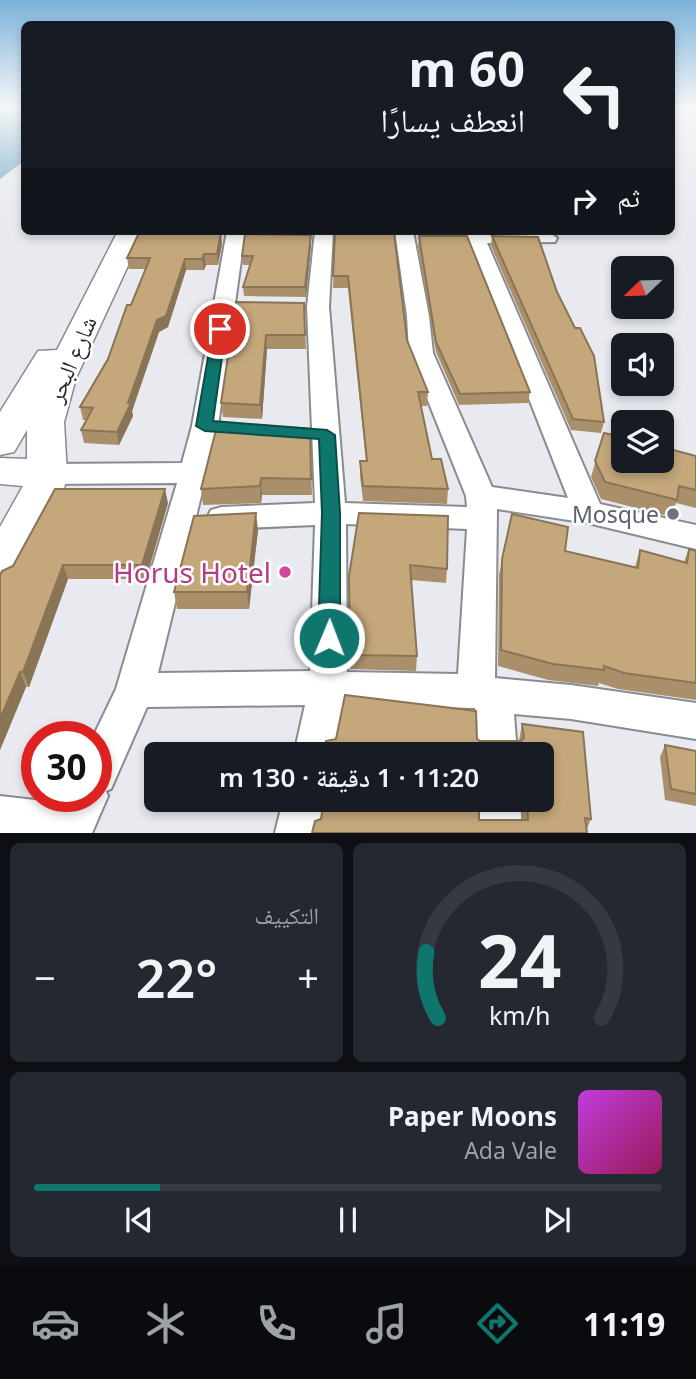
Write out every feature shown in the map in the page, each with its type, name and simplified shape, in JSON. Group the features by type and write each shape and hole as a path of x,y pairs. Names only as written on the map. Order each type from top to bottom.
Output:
{"main road":[{"name":"شارع البحر","path":"0,443 133,235"},
{"name":"شارع البحر","path":"6,546 43,489 47,474 45,422 59,378 133,235"},
{"path":"0,471 47,474"}],"street":[{"path":"112,740 135,690 193,472 218,427 237,305 238,235"},
{"path":"317,742 328,688 331,513 327,435 305,307 321,235"},
{"path":"399,235 418,316 421,354 482,507 485,693 495,742"},
{"path":"474,235 588,512"},
{"path":"492,235 548,238"},
{"path":"295,433 327,435"},
{"path":"47,474 193,472"},
{"path":"182,520 482,507 588,512 696,537"},
{"path":"135,690 328,688 485,693 571,702 696,721"},
{"path":"297,833 301,812"},
{"path":"499,812 500,833"},
{"path":"0,818 77,819"}],"water":[{"path":"0,145 21,145 21,163 0,179"}],"building":[{"path":"138,235 221,235 217,254 204,254 202,259 185,259 166,316 157,320 128,403 131,403 117,432 81,430 93,408 80,407 108,359 127,305 131,305 150,258 127,258"},
{"path":"245,235 311,235 305,287 243,287 253,256 242,256"},
{"path":"335,235 394,235 407,340 428,392 418,392 432,459 441,459 448,489 363,486 360,461 367,461 348,276 333,276"},
{"path":"419,236 467,236 530,392 460,394 436,342"},
{"path":"492,236 538,237 557,292 575,328 580,328 594,356 604,422 573,419"},
{"path":"236,302 304,303 305,335 266,335 260,405 221,403"},
{"path":"218,422 310,429 311,479 261,478 260,486 201,489"},
{"path":"604,433 611,434 611,473 674,473 674,450 696,456 696,490 679,486 677,500 605,482 595,461"},
{"path":"55,489 165,489 142,565 63,565 23,672 20,672 0,719 0,575 2,571 13,566"},
{"path":"256,513 247,592 174,592 194,516"},
{"path":"359,513 448,516 447,569 410,565 417,656 350,655 349,576"},
{"path":"512,514 568,527 565,551 638,568 640,550 687,563 689,549 696,551 696,683 624,673 604,666 604,670 553,664 501,650 502,559"},
{"path":"345,695 476,711 477,739 480,741 521,741 524,738 522,724 583,732 591,819 585,818 587,833 312,833 315,821 321,819 322,812 479,812 479,820 528,820 528,812 554,812 554,742 326,742 336,739"},
{"path":"665,745 696,751 696,794 671,789"}],"place":[{"name":"Mosque","path":"673,514"},
{"name":"Horus Hotel","path":"285,572"}],"route":[{"path":"220,329 205,426 327,435 331,513 329,638"}]}
